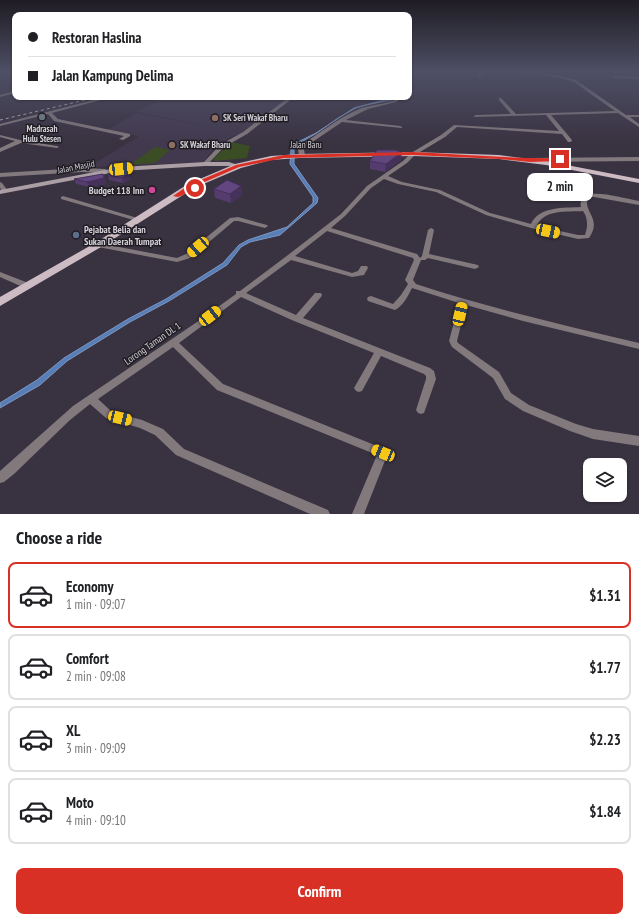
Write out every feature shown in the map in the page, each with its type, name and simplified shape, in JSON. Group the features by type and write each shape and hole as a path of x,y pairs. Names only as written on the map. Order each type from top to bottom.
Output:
{"main road":[{"path":"331,156 413,154 499,157 530,160 639,181"},
{"name":"Jalan Baru","path":"228,172 238,164 271,158 331,156"},
{"name":"Jalan Baru","path":"3,299 98,245 176,196 228,172 286,160 331,156"},
{"path":"238,164 271,158"},
{"path":"219,164 226,167 228,172"},
{"path":"238,164 257,165"}],"street":[{"path":"594,95 639,126"},
{"path":"500,99 515,115"},
{"path":"0,125 98,100"},
{"path":"205,164 222,146 245,133 288,100"},
{"path":"302,156 301,149 303,146 342,121 367,108 399,100"},
{"path":"50,112 56,120 128,135 121,139"},
{"path":"476,116 620,112"},
{"path":"548,115 570,141"},
{"path":"626,116 639,116"},
{"path":"342,121 400,127"},
{"name":"Lorong Taman DL 1","path":"0,478 28,454 58,424 290,257 343,215 369,187 405,162 413,154 443,136 456,126 563,133"},
{"path":"0,136 20,141 58,146"},
{"path":"0,150 20,141"},
{"path":"530,160 639,159"},
{"name":"Jalan Masjid","path":"205,164 238,164"},
{"name":"Jalan Masjid","path":"3,191 105,171 135,167 238,164"},
{"path":"0,175 87,170 105,171"},
{"path":"384,177 400,183 438,191 488,214 532,227 578,237 588,237 589,234 590,219 583,209 582,203 585,197 590,194 639,203"},
{"path":"0,184 3,191"},
{"path":"63,198 139,220"},
{"path":"532,227 536,219 542,214 583,209"},
{"path":"98,245 177,260 188,256 232,219 238,219 265,226"},
{"path":"326,228 413,255 417,259"},
{"path":"417,259 422,259 425,255 431,230"},
{"path":"425,255 475,267"},
{"path":"290,257 352,274 361,273 364,268"},
{"path":"371,299 395,306 404,297 411,284 409,280 417,259"},
{"path":"0,274 28,286"},
{"path":"411,284 523,318 639,346"},
{"path":"239,293 297,319 427,371 430,374 430,379 420,410"},
{"path":"297,319 318,294"},
{"path":"463,301 454,341 455,345 496,375 508,396 513,401 574,428 594,434 639,441"},
{"path":"173,342 220,386 383,453 358,514"},
{"path":"358,388 379,352"},
{"path":"91,399 109,416 142,424 159,432 180,452 324,514"}],"shaded area":[{"name":"SK Wakaf Bharu","path":"159,100 285,100 241,133 229,138 211,152 203,162 89,167 139,136 107,130 136,113 222,129 137,112"}],"green space":[{"path":"231,142 250,146 247,158 215,161 213,159"},
{"path":"155,147 170,150 155,163 129,165"}],"water":[{"path":"384,100 391,100 366,105 356,108 343,115 354,108"},
{"path":"329,125 296,145 294,150 294,164 318,198 317,203 280,235 250,242 241,247 227,265 67,361 40,385 0,408 0,403 37,380 64,358 128,319 166,299 223,263 239,245 248,240 287,227 313,203 313,197 290,164 291,149 294,144"}],"building":[{"path":"377,150 395,150 402,152 386,164 370,161"},
{"path":"115,170 129,174 122,178 108,174"},
{"path":"103,174 104,178 87,182 74,179"},
{"path":"227,180 241,186 230,194 214,189"}],"railway":[{"path":"0,120 85,100"}],"place":[{"name":"Madrasah Hulu Stesen","path":"42,117"},
{"name":"SK Seri Wakaf Bharu","path":"215,118"},
{"name":"SK Wakaf Bharu","path":"172,145"},
{"name":"Budget 118 Inn","path":"152,190"},
{"name":"Pejabat Belia dan Sukan Daerah Tumpat","path":"76,235"}],"route":[{"path":"195,188 176,196 190,186 243,164 284,156 413,154 499,157 530,160 560,159"}]}
